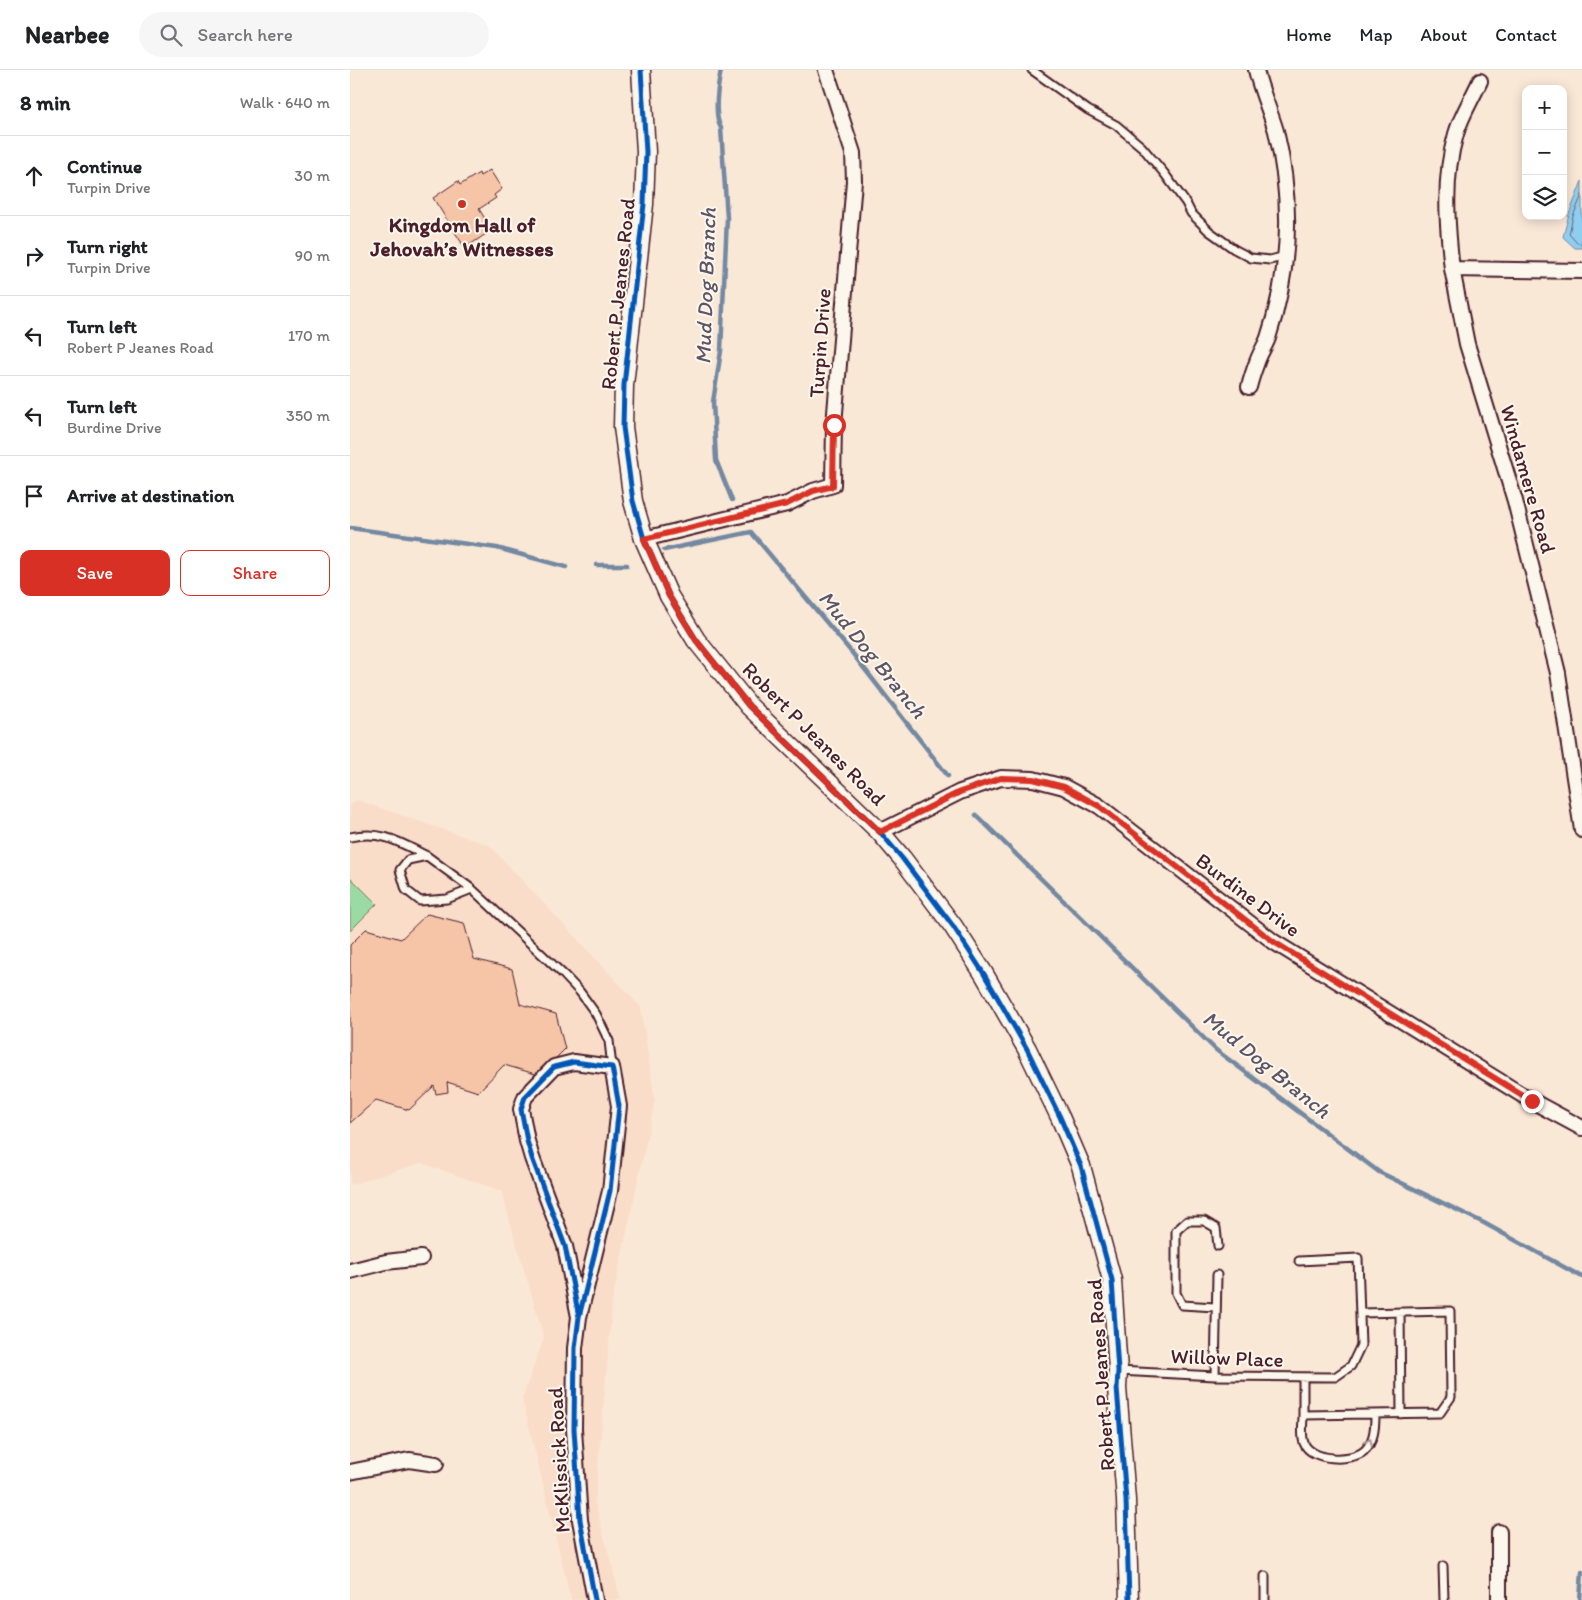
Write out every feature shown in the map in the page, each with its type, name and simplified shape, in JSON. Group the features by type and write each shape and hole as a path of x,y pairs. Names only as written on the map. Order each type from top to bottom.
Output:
{"street":[{"name":"Robert P Jeanes Road","path":"641,70 646,152 644,204 624,385 623,427 633,501 644,539 669,596 702,648 749,706 880,832 953,926 979,966 1027,1049 1060,1117 1081,1166 1112,1280 1118,1371 1117,1388 1126,1500 1129,1600"},
{"name":"Turpin Drive","path":"644,539 787,504 813,491 833,486 834,415 854,181 853,153 826,70"},
{"path":"1249,387 1257,360 1273,320 1286,256 1288,213 1275,130 1256,70"},
{"name":"Windamere Road","path":"1480,81 1456,134 1449,172 1446,221 1452,269 1467,344 1515,501 1558,673 1582,830"},
{"path":"1452,269 1582,271"},
{"name":"Burdine Drive","path":"880,832 960,792 1001,778 1033,779 1064,787 1099,806 1274,942 1532,1101 1582,1128"},
{"name":"McKlissick Road","path":"579,1317 565,1246 532,1158 521,1109 525,1097 554,1066 574,1062 612,1067 619,1106 610,1191 579,1317 575,1348 574,1429 580,1520 595,1600"},
{"path":"350,1270 386,1262 421,1258"},
{"path":"350,1472 409,1460 436,1464"},
{"path":"1499,1532 1499,1600"}],"lane":[{"path":"1032,70 1088,110 1116,125 1142,147 1164,173 1191,213 1209,231 1234,249 1251,258 1270,260 1286,256"},
{"path":"350,838 364,834 388,837 428,856 472,888 580,992 596,1014 609,1041 612,1067"},
{"path":"428,856 408,860 400,870 406,890 420,901 447,899 472,888"},
{"path":"1215,1307 1182,1305 1176,1293 1176,1231 1187,1222 1204,1221 1216,1228 1218,1246"},
{"path":"1298,1261 1358,1258 1360,1313 1450,1311 1451,1397 1440,1413 1303,1415"},
{"path":"1215,1376 1216,1275"},
{"path":"1400,1312 1402,1414"},
{"name":"Willow Place","path":"1118,1371 1215,1376 1335,1377 1351,1366 1361,1345 1360,1313"},
{"path":"1302,1378 1304,1442 1310,1452 1320,1457 1330,1458 1349,1457 1363,1453 1371,1442 1375,1429 1375,1415"},
{"path":"1443,1566 1444,1600"},
{"path":"1265,1576 1266,1600"}],"shaded area":[{"path":"357,800 489,845 641,1007 655,1101 613,1297 595,1502 621,1600 571,1600 522,1398 544,1338 501,1191 421,1163 350,1185 350,805"}],"green space":[{"path":"350,877 377,904 350,931"}],"water":[{"path":"1582,181 1582,248 1575,248 1563,237 1569,214"}],"building":[{"name":"Kingdom Hall of Jehovah’s Witnesses","path":"490,170 502,189 494,195 496,198 479,209 492,230 465,248 433,198 458,181 460,185 479,173 480,176"},
{"path":"427,914 464,923 474,959 512,969 520,1004 556,1014 565,1049 539,1075 504,1065 478,1092 447,1082 448,1092 436,1094 434,1086 409,1110 376,1100 350,1123 350,945 366,929 401,939"}],"waterway":[{"name":"Mud Dog Branch","path":"721,70 717,115 721,128 727,218 721,351 713,402 716,460 732,500"},
{"path":"350,528 497,548 566,567"},
{"name":"Mud Dog Branch","path":"664,550 751,532 853,654 948,776"},
{"path":"596,565 627,565"},
{"name":"Mud Dog Branch","path":"976,815 1216,1050 1379,1172 1484,1223 1582,1277"},
{"path":"1580,1600 1582,1572"}],"cycle path":[{"path":"641,70 646,152 644,204 624,385 623,427 633,501 644,539 669,596 696,640 749,706 880,832 953,926 984,974 1027,1049 1060,1117 1081,1166 1112,1280 1118,1371 1117,1388 1126,1500 1129,1600"},
{"path":"579,1317 565,1246 532,1158 521,1109 525,1097 554,1067 574,1062 612,1067 619,1106 610,1191 579,1317 575,1348 574,1429 580,1520 595,1600"}],"place":[{"name":"Kingdom Hall of Jehovah’s Witnesses","path":"462,204"}],"route":[{"path":"834,425 833,486 813,491 787,504 644,539 669,596 696,640 749,706 777,734 880,832 960,792 1001,778 1033,779 1064,787 1099,806 1274,942 1532,1101"}]}
